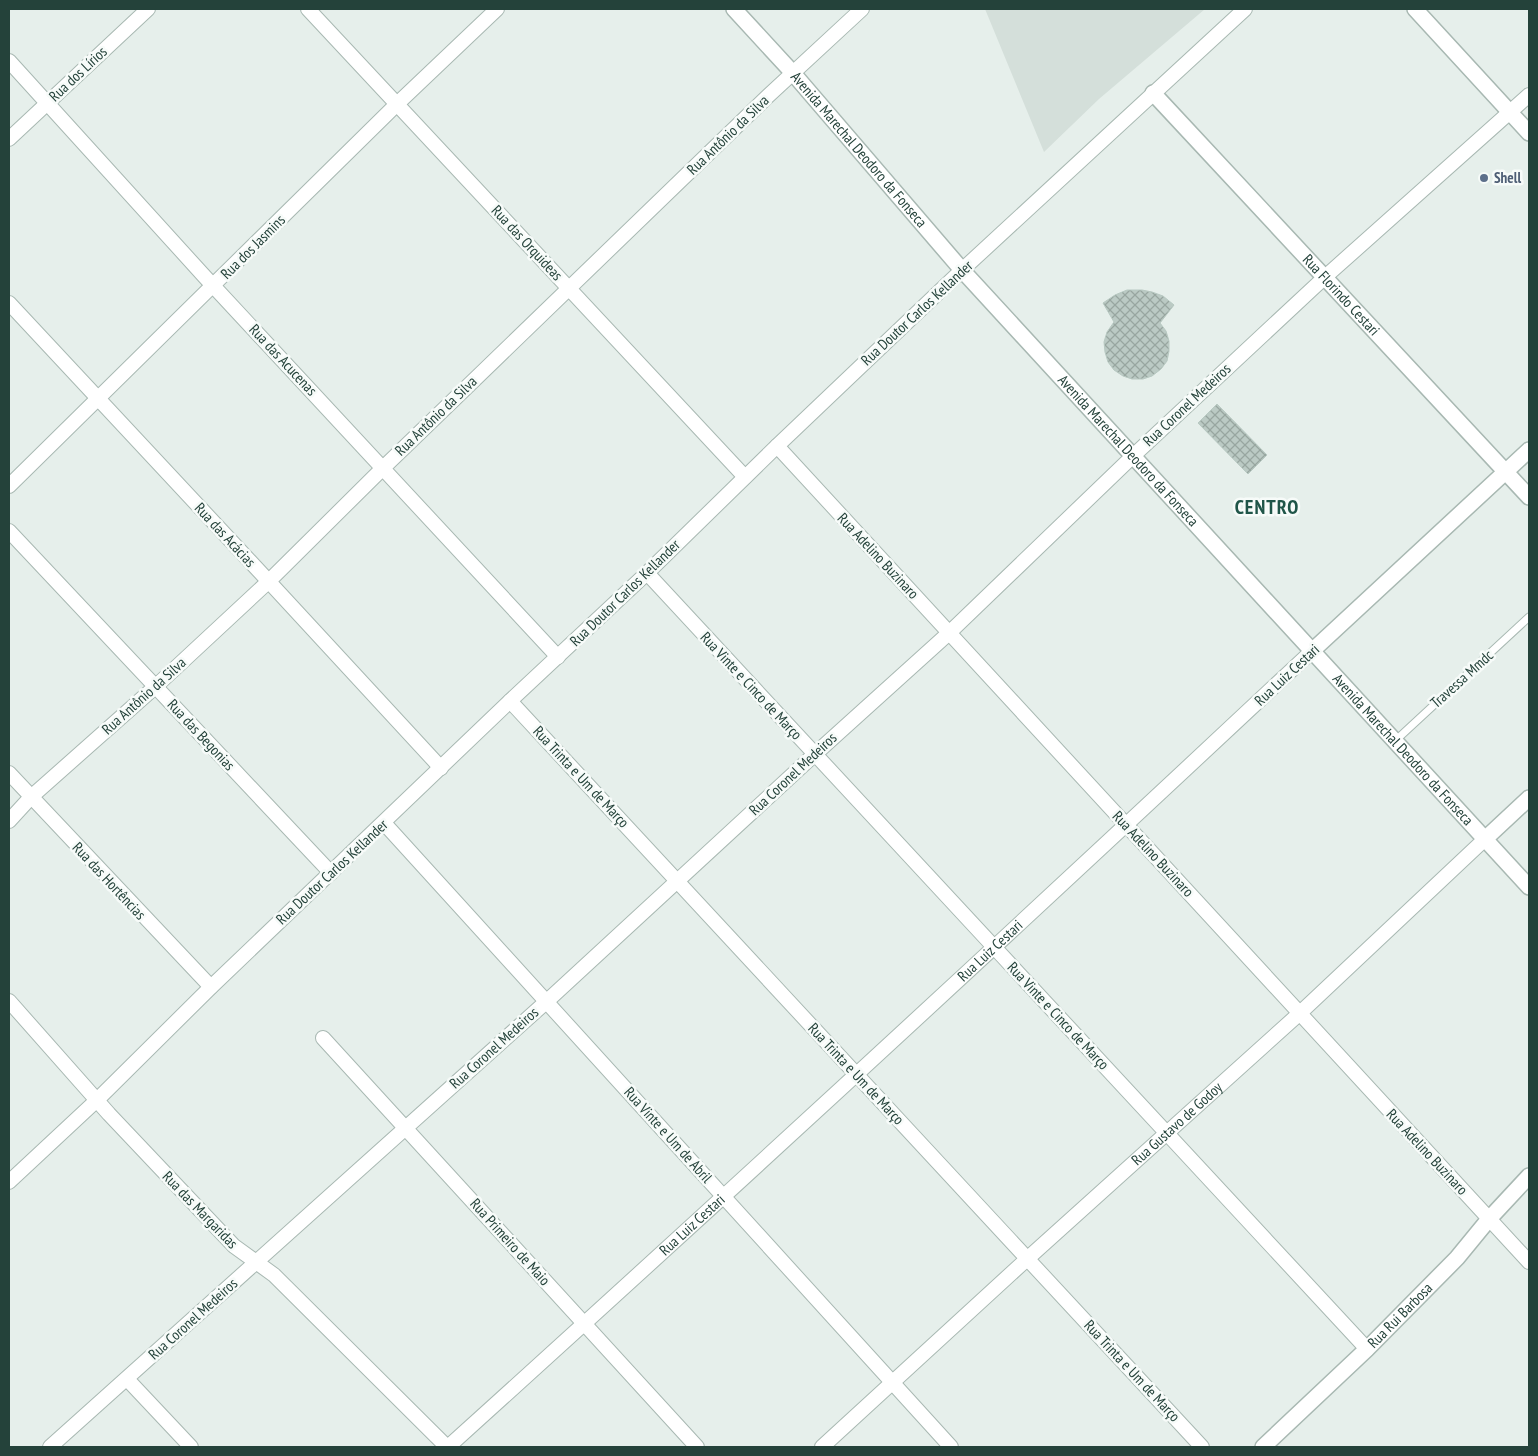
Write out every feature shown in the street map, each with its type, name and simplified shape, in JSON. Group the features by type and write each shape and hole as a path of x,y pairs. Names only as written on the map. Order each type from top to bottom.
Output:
{"street":[{"name":"Rua dos Lírios","path":"9,139 148,9"},
{"name":"Rua das Orquideas","path":"308,9 745,477"},
{"name":"Rua dos Jasmins","path":"9,486 397,104 498,9"},
{"name":"Avenida Marechal Deodoro da Fonseca","path":"734,9 792,72 962,270 1529,886"},
{"name":"Rua Antônio da Silva","path":"9,820 31,797 155,687 269,581 792,72 862,9"},
{"name":"Rua Doutor Carlos Kellander","path":"9,1182 97,1100 211,987 646,573 776,446 962,270 1246,9"},
{"path":"1415,9 1529,133"},
{"name":"Rua das Acucenas","path":"9,61 213,286 558,657"},
{"name":"Rua Florindo Cestari","path":"1153,93 1529,497"},
{"name":"Rua Coronel Medeiros","path":"50,1447 546,1002 814,754 949,633 1132,456 1325,277 1529,95"},
{"name":"Rua das Acácias","path":"9,303 269,581 440,768"},
{"name":"Rua Adelino Buzinaro","path":"776,446 1529,1262"},
{"name":"Rua Luiz Cestari","path":"447,1447 724,1197 1529,450"},
{"name":"Rua das Begonias","path":"9,531 331,872"},
{"name":"Rua Vinte e Cinco de Março","path":"646,573 1367,1348"},
{"name":"Rua Trinta e Um de Março","path":"510,701 1202,1447"},
{"name":"Rua das Hortências","path":"9,773 211,987"},
{"name":"Rua Gustavo de Godoy","path":"822,1447 1300,1013 1529,798"},
{"name":"Rua Vinte e Um de Abril","path":"384,823 951,1447"},
{"name":"Rua das Margaridas","path":"9,1001 97,1100 234,1246 274,1274 447,1447"},
{"name":"Rua Primeiro de Maio","path":"323,1038 697,1447"},
{"name":"Rua Rui Barbosa","path":"1263,1447 1367,1348 1457,1258 1489,1219 1529,1176"},
{"path":"127,1379 191,1447"}],"lane":[{"name":"Travessa Mmdc","path":"1395,740 1529,617"}],"shaded area":[{"path":"985,9 1205,9 1099,99 1044,152"}],"building":[{"path":"1127,290 1152,292 1163,296 1174,305 1160,323 1166,331 1169,341 1167,361 1152,376 1143,379 1132,379 1114,370 1108,362 1105,352 1104,342 1107,332 1114,322 1103,303"},
{"path":"1217,404 1267,455 1248,474 1198,423"}],"place":[{"name":"Shell","path":"1484,178"}],"district":[{"name":"CENTRO","path":"1267,507"}]}
